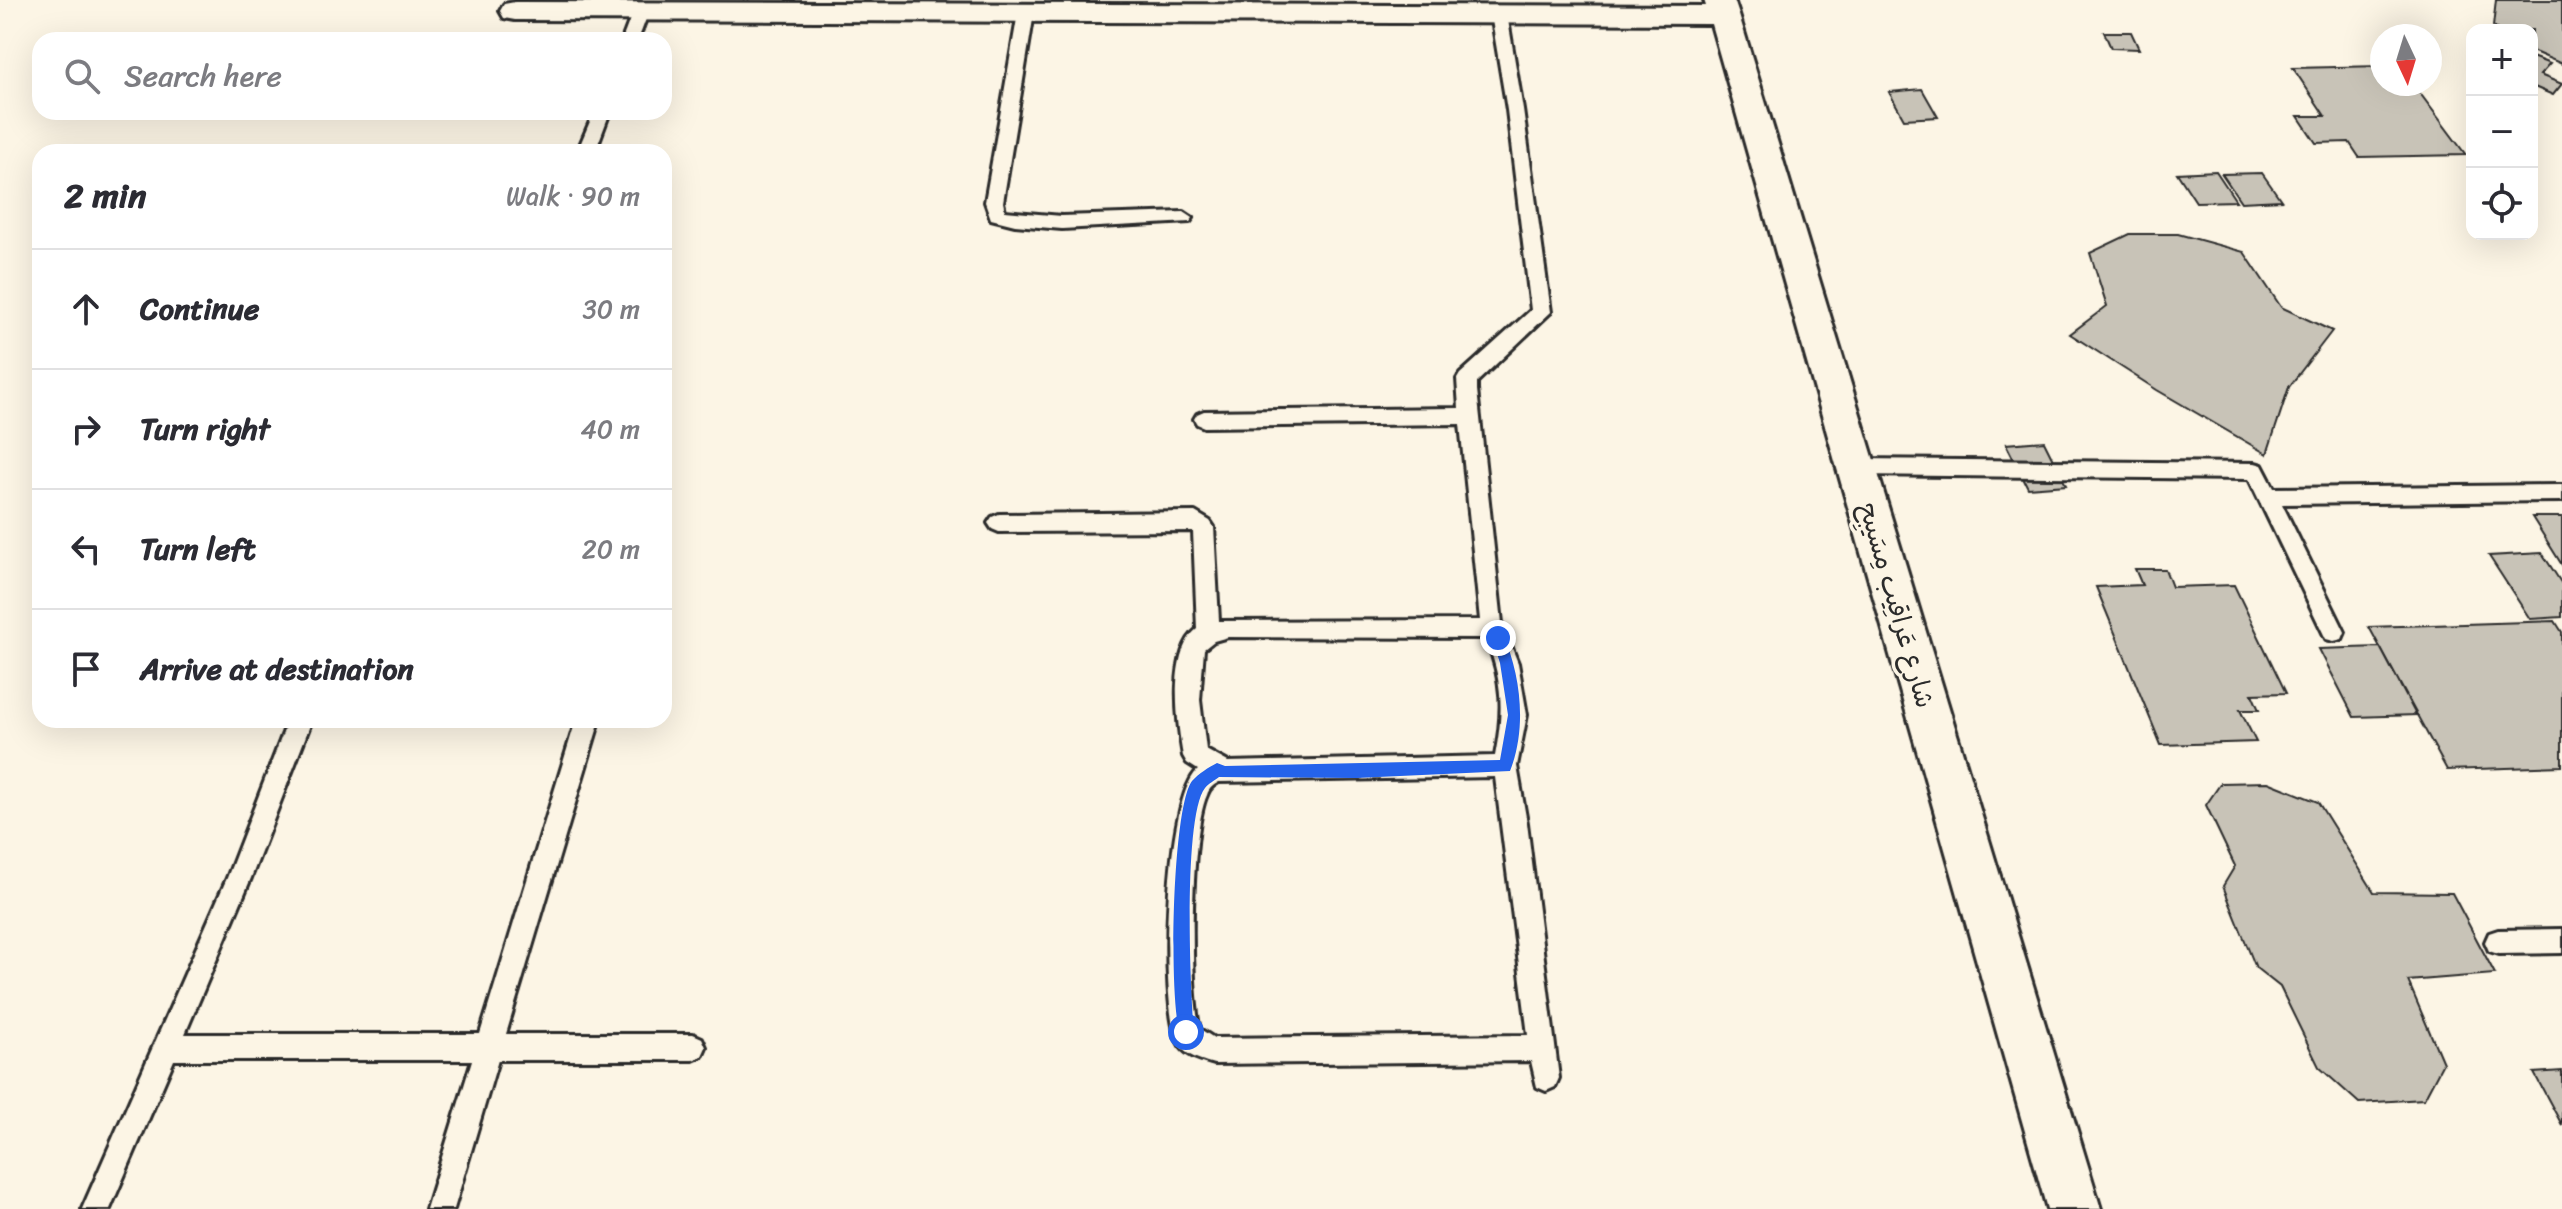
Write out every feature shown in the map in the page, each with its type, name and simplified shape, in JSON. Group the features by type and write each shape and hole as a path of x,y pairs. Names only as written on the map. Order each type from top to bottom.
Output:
{"street":[{"path":"515,11 658,8 1026,13 1321,7 1499,14 1722,8"},
{"name":"شارع عَراقِيب مِسَيبِح","path":"1722,8 2074,1209"}],"lane":[{"path":"637,32 658,8"},
{"path":"1026,13 994,202 997,215 1010,219 1045,220 1184,218"},
{"path":"1499,14 1515,110 1541,312 1467,379 1494,629 1507,663 1515,715 1505,766 1546,1078"},
{"path":"589,144 599,120"},
{"path":"1204,419 1470,416"},
{"path":"1856,467 2255,471 2334,632"},
{"path":"2267,496 2562,493"},
{"path":"999,523 1195,521 1203,527 1206,548 1208,633"},
{"path":"1494,629 1228,628 1208,633 1194,644 1190,667 1191,738 1195,756 1225,773 1505,766"},
{"path":"96,1209 239,878 297,728"},
{"path":"440,1209 586,728"},
{"path":"1217,770 1197,786 1185,834 1182,992 1186,1032 1197,1046 1214,1051 1543,1048"},
{"path":"2498,942 2562,941"},
{"path":"166,1047 693,1047"}],"building":[{"path":"2496,0 2562,0 2562,64 2538,54 2538,24 2493,24"},
{"path":"2104,32 2131,32 2139,49 2111,48"},
{"path":"2538,59 2550,64 2540,75 2562,84 2553,95 2538,89"},
{"path":"2370,66 2370,96 2422,96 2466,155 2359,157 2349,142 2316,143 2298,116 2325,116 2293,68"},
{"path":"1922,89 1938,117 1904,119 1889,92"},
{"path":"2216,171 2236,201 2196,202 2177,173"},
{"path":"2262,173 2281,200 2241,202 2222,174"},
{"path":"2130,234 2178,234 2244,252 2281,307 2332,331 2289,387 2267,454 2157,390 2070,334 2107,306 2090,253"},
{"path":"2044,441 2066,485 2028,488 2006,444"},
{"path":"2532,517 2562,517 2562,565"},
{"path":"2542,553 2562,584 2562,617 2530,619 2489,556"},
{"path":"2135,569 2165,569 2172,587 2234,585 2286,693 2252,694 2259,710 2240,710 2256,742 2161,745 2096,587 2142,585"},
{"path":"2555,621 2562,632 2562,766 2447,770 2369,627"},
{"path":"2380,647 2416,715 2354,717 2319,649"},
{"path":"2268,782 2318,802 2374,892 2452,893 2495,974 2408,981 2443,1063 2424,1099 2359,1103 2319,1067 2280,987 2256,968 2223,886 2235,866 2206,805 2221,783"},
{"path":"2562,1071 2562,1125 2534,1073"}],"route":[{"path":"1186,1032 1182,992 1185,834 1197,786 1217,770 1225,773 1505,766 1515,715 1507,663 1498,638"}]}
